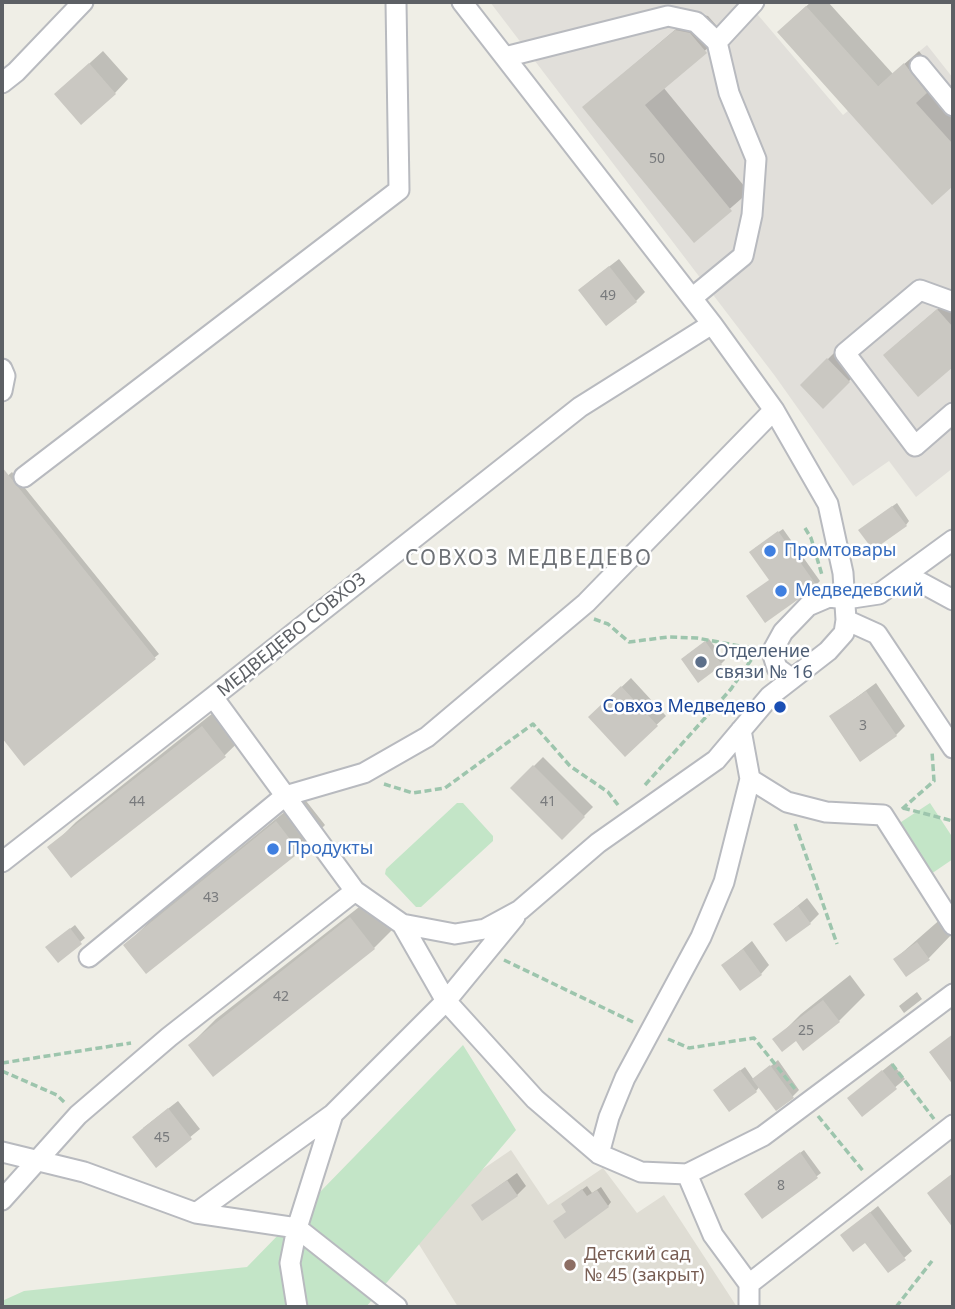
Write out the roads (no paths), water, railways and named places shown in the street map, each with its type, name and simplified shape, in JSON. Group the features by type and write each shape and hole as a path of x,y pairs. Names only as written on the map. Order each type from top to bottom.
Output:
{"street":[{"path":"2,83 83,2"},
{"path":"23,477 399,190 396,2"},
{"path":"462,2 712,324 774,411 828,504 843,573 838,598 846,620 877,634 953,748"},
{"path":"716,42 754,2"},
{"path":"505,57 683,10 716,42 729,93 756,159 752,215 743,256 692,298"},
{"path":"920,66 953,106"},
{"path":"953,302 920,290 845,353 915,446 953,413"},
{"name":"МЕДВЕДЕВО СОВХОЗ","path":"712,324 580,407 213,697 355,891 402,924 455,934 485,929 520,910 598,843 716,761 770,696 844,633 846,620"},
{"path":"2,369 5,376 2,391"},
{"path":"89,957 285,796 364,773 427,737 576,612 774,411"},
{"path":"792,679 777,668 765,651 808,606 838,598 878,594 953,540"},
{"path":"907,575 953,600"},
{"path":"2,862 213,697"},
{"path":"599,1154 609,1117 649,1030 715,909 750,779 741,730"},
{"path":"750,779 787,803 826,812 883,815 953,925"},
{"path":"2,1200 78,1115 169,1037 355,891"},
{"path":"196,1213 333,1114 446,1001 520,910"},
{"path":"402,924 446,1001 535,1099 599,1154 641,1172 687,1174 763,1136 953,994"},
{"path":"297,1307 290,1263 297,1228 333,1114"},
{"path":"749,1284 948,1128"},
{"path":"2,1152 34,1162 84,1172 196,1213 297,1228 397,1307"},
{"path":"687,1174 713,1235 749,1284 749,1307"}],"place":[{"name":"Промтовары","path":"770,551"},
{"name":"Медведевский","path":"781,591"},
{"name":"Отделение связи № 16","path":"701,662"},
{"name":"Совхоз Медведево","path":"780,707"},
{"name":"Продукты","path":"273,849"},
{"name":"Детский сад № 45 (закрыт)","path":"570,1265"}],"district":[{"name":"СОВХОЗ МЕДВЕДЕВО","path":"529,559"}]}
